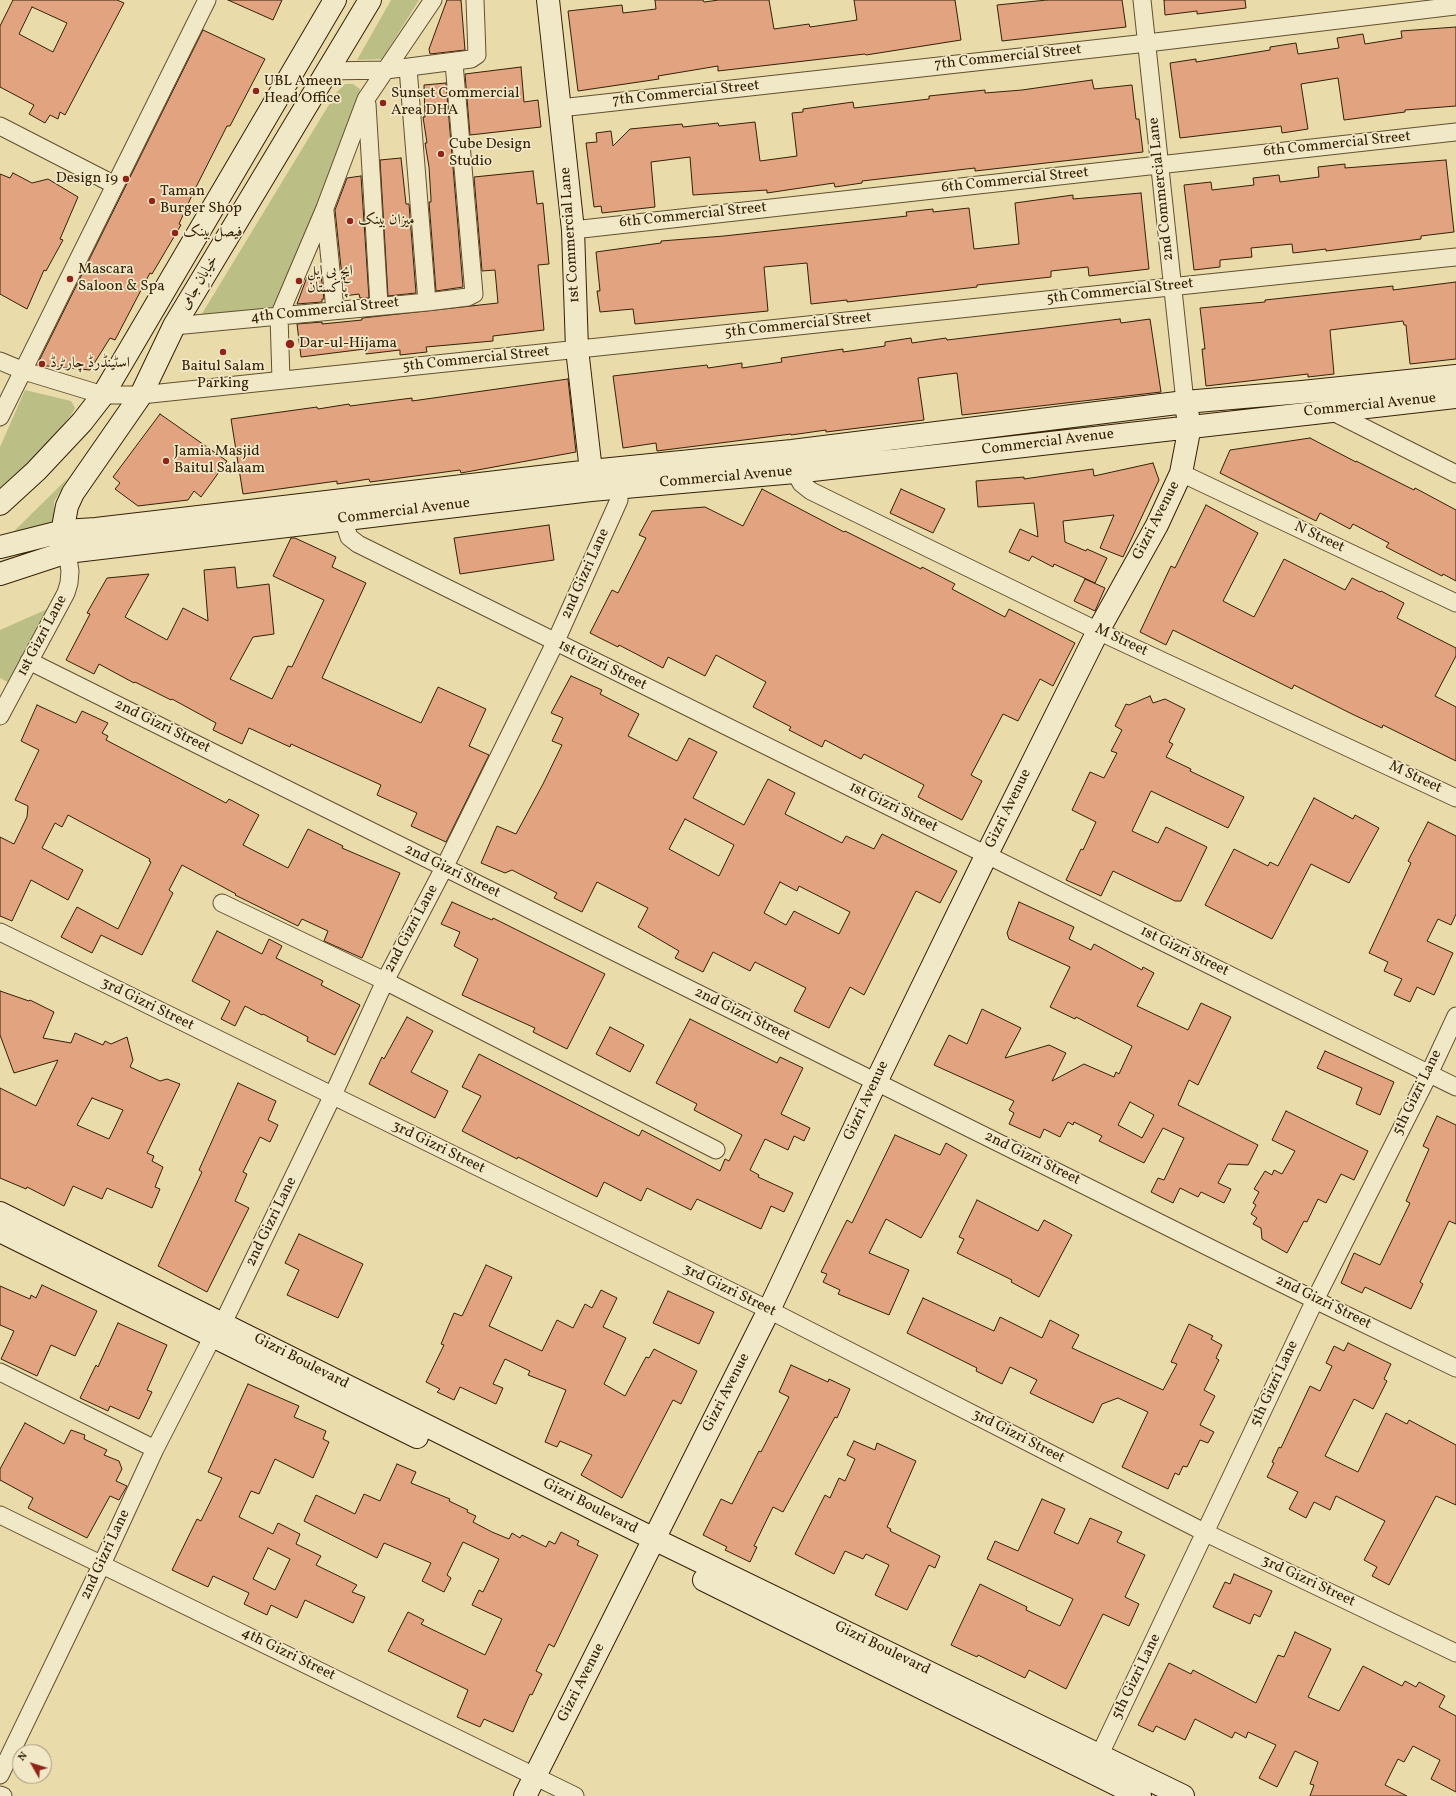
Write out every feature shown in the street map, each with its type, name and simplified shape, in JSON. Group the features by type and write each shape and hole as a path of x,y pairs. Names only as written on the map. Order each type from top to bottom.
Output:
{"main road":[{"name":"خیابانِ جامی","path":"0,504 36,472 82,422 103,395 334,0"},
{"name":"خیابانِ جامی","path":"65,541 67,506 72,493 140,395 174,326 370,0"},
{"name":"1st Commercial Lane","path":"548,0 573,230 577,349 591,480"},
{"name":"Commercial Avenue","path":"619,478 800,450 1185,402 1302,392 1456,376"},
{"name":"Commercial Avenue","path":"0,574 65,541 96,529 591,480 795,472 1456,397"},
{"name":"Gizri Avenue","path":"526,1796 769,1310 876,1082 987,854 1098,631 1157,525 1181,473 1190,426 1185,402"},
{"name":"Commercial Avenue","path":"0,547 343,519 591,480"},
{"name":"Gizri Boulevard","path":"0,1213 218,1330 651,1546 1140,1796"},
{"name":"Gizri Boulevard","path":"0,1231 218,1330"},
{"name":"Gizri Boulevard","path":"651,1546 1100,1754 1183,1796"}],"street":[{"path":"281,380 279,316 325,208 366,99 433,0"},
{"path":"328,71 386,70 471,60 477,55 475,0"},
{"name":"2nd Commercial Lane","path":"1142,0 1185,402"},
{"path":"0,416 24,371 115,185 201,2"},
{"name":"7th Commercial Street","path":"560,108 1147,43 1456,6"},
{"name":"4th Commercial Street","path":"174,326 379,305 427,302 468,297 474,294 454,63"},
{"path":"408,68 427,302"},
{"path":"366,99 379,305"},
{"path":"0,126 115,185"},
{"name":"6th Commercial Street","path":"573,230 1456,132"},
{"path":"325,208 335,310"},
{"name":"5th Commercial Street","path":"0,361 24,371 103,395 140,395 1456,257"},
{"path":"1302,392 1331,411 1456,474"},
{"name":"M Street","path":"795,472 801,483 812,491 1098,631 1456,798"},
{"name":"N Street","path":"1181,473 1456,604"},
{"name":"2nd Gizri Lane","path":"0,1775 102,1564 155,1449 218,1330 332,1096 385,981 444,868 555,643 619,500 619,478"},
{"name":"1st Gizri Street","path":"343,519 349,537 358,544 555,643 987,854 1456,1087"},
{"name":"1st Gizri Lane","path":"0,716 66,593 70,571 65,541"},
{"name":"2nd Gizri Street","path":"29,661 1315,1300 1456,1368"},
{"path":"222,903 385,981 716,1150"},
{"name":"3rd Gizri Street","path":"0,932 769,1310 1206,1533 1456,1653"},
{"name":"5th Gizri Lane","path":"1100,1754 1206,1533 1315,1300 1429,1074 1456,1016"},
{"path":"0,1372 155,1449"},
{"name":"4th Gizri Street","path":"0,1515 574,1796"}],"green space":[{"path":"391,0 419,0 382,59 357,60"},
{"path":"345,84 353,84 360,89 358,102 278,309 200,317 336,93"},
{"path":"25,390 71,401 75,408 37,460 0,492 0,447"},
{"path":"68,478 54,502 55,526 4,541"},
{"path":"52,607 11,684 0,678 0,630"}],"building":[{"path":"13,0 117,0 124,3 65,115 60,112 58,119 50,115 45,123 29,114 34,105 0,87 0,26","holes":["32,7 67,23 53,52 19,34"]},
{"path":"228,0 282,0 273,20"},
{"path":"447,0 461,0 465,50 430,54 429,49"},
{"path":"655,0 703,0 704,2 719,0 769,0 774,29 809,24 810,27 857,20 854,0 955,0 961,40 866,55 718,71 718,66 658,76 659,79 578,91 568,11 622,5 623,13 656,9"},
{"path":"1047,0 1122,0 1126,27 1002,41 997,5"},
{"path":"1164,0 1245,0 1246,8 1197,14 1197,11 1165,15"},
{"path":"1456,27 1456,106 1405,110 1405,112 1344,120 1338,78 1301,84 1308,129 1282,133 1281,126 1180,138 1170,63 1196,59 1196,62 1270,50 1270,47 1296,43 1298,54 1339,48 1337,38 1363,34 1365,44 1402,38 1401,31"},
{"path":"203,30 265,59 230,126 227,126 193,193 179,224 181,225 152,274 150,273 115,340 110,338 90,370 37,365"},
{"path":"521,67 524,102 538,100 541,127 470,135 465,74"},
{"path":"1092,80 1094,89 1132,85 1136,119 1139,119 1143,152 975,171 975,168 862,181 862,183 835,187 834,183 767,193 767,190 693,195 690,157 651,162 655,207 602,213 601,206 594,207 586,143 597,142 596,133 611,131 613,146 630,129 682,124 683,127 718,123 719,126 755,122 760,161 797,156 792,113 803,112 803,109 853,102 854,108 929,99 929,96 985,90 985,93 1022,90"},
{"path":"446,83 463,287 436,291 429,202 431,202 431,199 429,167 423,117 425,117 424,85"},
{"path":"401,158 406,204 409,204 416,293 388,296 380,160"},
{"path":"1446,160 1454,232 1421,236 1421,239 1326,251 1326,249 1293,253 1292,244 1251,248 1252,257 1220,260 1220,267 1194,270 1184,185 1211,182 1212,190 1254,185 1253,178 1279,175 1280,182 1319,177 1318,167 1345,164 1345,168"},
{"path":"533,171 537,204 543,203 549,264 538,265 544,330 493,336 493,341 426,347 427,352 400,355 400,350 366,354 365,349 301,357 297,324 322,322 322,324 362,320 362,318 498,303 495,270 482,271 474,177"},
{"path":"13,173 32,183 48,179 78,197 60,239 63,240 46,271 44,270 27,309 0,294 0,174 10,178"},
{"path":"361,176 369,298 360,298 359,294 344,296 335,210 347,178"},
{"path":"1141,193 1149,269 1089,276 1088,267 1051,271 1051,277 977,285 977,287 847,302 847,300 811,304 807,263 764,267 768,311 635,324 633,309 600,312 597,291 600,291 596,252 661,243 661,241 724,236 907,216 906,212 933,209 933,212 969,208 974,249 1019,244 1015,203 1073,195 1073,199"},
{"path":"321,275 324,299 322,299 322,302 297,304 307,277"},
{"path":"1456,282 1456,359 1410,364 1406,325 1404,325 1403,321 1330,330 1334,374 1308,377 1308,374 1206,386 1202,349 1205,349 1200,308 1265,302 1265,300 1393,286 1393,290"},
{"path":"1120,319 1121,323 1150,319 1161,392 962,415 957,373 918,378 924,420 826,432 826,430 791,434 657,451 656,443 623,448 613,376 707,365 708,368 742,363 742,368 782,362 781,358 843,349 843,352 885,346 885,342 911,338 912,343 946,338 947,340"},
{"path":"568,379 576,452 461,473 460,470 370,482 369,479 337,484 337,481 243,494 231,419 317,407 318,409 349,404 350,406 412,398 412,401"},
{"path":"160,414 227,461 201,497 194,491 188,500 138,506 115,489 120,483 113,477"},
{"path":"1310,438 1414,490 1415,488 1456,510 1456,581 1443,574 1442,576 1386,547 1389,543 1353,524 1350,529 1320,513 1316,521 1220,473 1230,450"},
{"path":"1153,463 1159,480 1123,557 1100,548 1114,515 1063,521 1065,542 1086,551 1087,549 1107,558 1095,583 1054,564 1053,567 1032,556 1029,561 1009,552 1020,529 1038,537 1034,503 978,507 976,481 1024,477 1024,479 1093,469 1094,476"},
{"path":"762,489 844,532 845,531 921,569 922,567 955,584 952,589 1005,617 1009,609 1075,643 1053,686 1040,679 1018,721 1003,714 971,775 982,781 962,820 918,797 924,785 864,754 861,759 825,740 822,747 789,730 791,727 753,707 766,682 716,655 705,676 668,657 663,668 619,645 618,647 590,633 612,590 618,593 646,538 639,535 652,511 705,507 743,526"},
{"path":"901,489 945,509 933,533 890,513"},
{"path":"1206,505 1258,533 1223,601 1254,617 1284,559 1345,590 1352,578 1380,592 1381,591 1404,603 1397,618 1456,648 1456,656 1435,696 1456,707 1456,761 1383,725 1382,728 1354,715 1294,685 1292,689 1173,630 1166,645 1140,632 1171,566 1175,568"},
{"path":"549,525 554,560 460,574 454,538"},
{"path":"291,538 295,538 336,557 332,567 366,583 322,678 421,723 438,687 486,709 469,746 489,755 446,842 411,826 417,813 377,795 381,785 291,744 290,747 249,728 242,744 213,730 216,723 172,699 171,700 135,682 134,683 99,664 94,674 66,660 90,614 87,613 107,578 149,574 125,617 167,640 183,608 208,621 204,570 235,567 237,588 269,584 274,634 253,637 230,679 272,699 288,666 292,667 324,600 273,576"},
{"path":"1085,579 1105,588 1095,611 1074,601"},
{"path":"571,676 602,690 600,694 639,714 628,736 677,761 689,738 717,752 693,798 744,825 768,779 795,793 785,814 842,843 846,836 874,849 882,834 957,871 940,903 916,891 864,995 850,987 829,1028 794,1011 806,988 755,962 750,971 713,952 703,972 675,958 679,951 638,927 648,908 597,882 582,912 554,898 557,893 512,870 505,873 481,863 497,826 516,834 562,745 552,741 563,718 551,713","holes":["685,819 734,845 719,876 669,849","780,882 797,891 799,886 850,912 839,934 794,911 786,925 764,913"]},
{"path":"1150,696 1153,703 1165,699 1185,709 1169,742 1173,744 1166,757 1191,769 1190,771 1244,797 1228,828 1151,791 1132,831 1158,843 1166,827 1207,847 1181,901 1175,901 1113,871 1101,896 1066,880 1081,849 1083,850 1096,822 1072,810 1090,772 1104,778 1117,753 1111,751 1122,730 1115,726 1126,704 1129,705"},
{"path":"37,705 76,723 82,711 108,723 102,733 108,736 106,740 226,803 229,799 259,815 243,845 288,868 308,829 343,846 342,848 400,873 362,958 324,941 328,931 302,919 298,926 235,895 236,894 182,865 169,890 173,893 142,955 101,935 92,953 61,937 77,907 118,929 151,862 149,861 150,859 68,815 62,827 55,823 42,848 83,870 68,900 31,880 12,921 0,916 0,837 14,844 27,817 28,806 15,800 39,750 21,741"},
{"path":"1314,798 1353,819 1355,815 1379,828 1349,883 1311,864 1272,939 1205,905 1234,849 1268,866 1270,862 1278,866"},
{"path":"1428,822 1456,836 1456,914 1451,925 1438,919 1427,941 1453,953 1434,995 1417,987 1410,1002 1394,995 1402,979 1384,971 1388,962 1369,953 1411,863 1408,861"},
{"path":"452,902 492,920 493,918 605,974 567,1049 533,1032 535,1028 462,995 478,959 454,946 460,932 441,924"},
{"path":"1019,902 1074,927 1069,939 1091,950 1094,944 1142,970 1143,967 1154,973 1137,1006 1188,1030 1201,1003 1231,1017 1198,1085 1189,1080 1178,1105 1258,1145 1248,1165 1228,1164 1218,1183 1231,1189 1224,1203 1201,1192 1198,1197 1180,1188 1173,1203 1151,1192 1158,1178 1164,1180 1184,1138 1163,1128 1144,1163 1099,1141 1102,1136 1074,1122 1073,1125 1068,1122 1060,1137 1044,1129 1040,1138 1009,1124 1014,1113 1009,1110 1014,1101 934,1065 949,1035 967,1044 982,1009 1021,1028 1005,1058 1049,1045 1066,1053 1052,1081 1084,1064 1114,1077 1116,1072 1119,1074 1132,1046 1076,1017 1075,1019 1050,1007 1070,967 1009,939 1007,933","holes":["1130,1102 1154,1115 1142,1138 1118,1125"]},
{"path":"217,931 262,954 269,939 282,946 276,958 323,981 321,985 360,1005 335,1055 307,1041 308,1037 245,1006 235,1026 221,1019 230,1001 192,981"},
{"path":"0,991 29,1001 30,1000 54,1012 43,1038 71,1043 75,1033 103,1045 105,1041 111,1044 127,1037 133,1060 130,1067 160,1081 167,1079 180,1084 147,1153 154,1156 152,1161 163,1167 155,1187 160,1189 152,1208 107,1188 102,1199 73,1186 64,1206 27,1187 26,1189 0,1178 0,1088 36,1106 58,1060 14,1073 0,1035","holes":["92,1098 123,1110 109,1139 77,1125"]},
{"path":"407,1017 433,1031 411,1072 448,1091 435,1118 369,1084 382,1057 384,1059"},
{"path":"690,1019 777,1063 780,1057 803,1068 781,1114 810,1128 804,1141 794,1136 788,1150 765,1139 750,1170 759,1175 758,1177 793,1193 784,1212 771,1206 761,1229 697,1199 691,1210 647,1188 641,1201 604,1182 597,1197 518,1157 517,1159 462,1131 481,1096 462,1087 479,1054 639,1136 642,1130 720,1171 725,1159 729,1161 742,1135 694,1110 697,1104 656,1083"},
{"path":"610,1027 644,1045 630,1072 596,1054"},
{"path":"1325,1051 1394,1082 1380,1115 1356,1104 1362,1088 1317,1068"},
{"path":"238,1083 276,1101 268,1120 278,1125 270,1142 260,1137 243,1172 247,1174 235,1201 249,1208 207,1292 158,1266 202,1172 199,1170"},
{"path":"1286,1111 1368,1151 1354,1180 1341,1174 1326,1203 1318,1199 1307,1222 1304,1221 1287,1253 1262,1239 1261,1228 1253,1224 1257,1218 1251,1214 1256,1205 1253,1203 1259,1192 1254,1189 1265,1171 1272,1175 1274,1170 1282,1174 1295,1151 1272,1140"},
{"path":"1437,1116 1456,1125 1456,1224 1449,1221 1420,1282 1423,1284 1411,1309 1365,1287 1362,1293 1341,1283 1354,1253 1380,1265 1410,1203 1406,1201 1429,1149 1423,1146"},
{"path":"895,1135 940,1155 946,1143 967,1155 921,1238 886,1219 869,1253 909,1270 889,1315 838,1294 840,1290 823,1282 827,1274 821,1272 847,1220 852,1223"},
{"path":"977,1200 1038,1231 1044,1220 1072,1235 1039,1297 1011,1282 1012,1280 957,1253 964,1239 959,1237"},
{"path":"299,1234 363,1264 338,1318 287,1295 299,1270 285,1263"},
{"path":"486,1265 512,1277 489,1326 542,1351 557,1320 573,1328 585,1304 592,1308 601,1290 617,1298 603,1327 626,1338 604,1384 625,1396 646,1357 649,1358 654,1349 697,1371 681,1404 673,1400 622,1498 581,1475 592,1455 560,1441 557,1447 545,1442 566,1390 528,1375 530,1371 505,1359 493,1384 503,1388 496,1404 460,1387 454,1400 437,1392 440,1389 426,1382 444,1345 441,1344 454,1313 462,1316"},
{"path":"42,1285 97,1311 75,1356 51,1345 37,1376 1,1359 14,1331 0,1325 0,1286 30,1299 31,1295 36,1298"},
{"path":"668,1291 714,1312 699,1344 653,1323"},
{"path":"923,1298 994,1331 1000,1317 1042,1338 1050,1320 1079,1335 1072,1348 1163,1390 1177,1364 1171,1362 1189,1324 1213,1336 1211,1339 1222,1345 1216,1358 1219,1360 1204,1390 1215,1396 1200,1425 1214,1432 1208,1443 1200,1440 1187,1467 1183,1466 1179,1475 1175,1473 1168,1489 1122,1467 1148,1412 1118,1398 1102,1404 1093,1423 1030,1393 1037,1380 1010,1367 1002,1384 976,1371 977,1368 907,1333"},
{"path":"118,1323 167,1345 147,1390 152,1392 139,1419 110,1406 108,1411 80,1398 96,1365 98,1367"},
{"path":"1348,1343 1391,1364 1384,1379 1387,1381 1373,1409 1354,1399 1325,1456 1358,1472 1386,1413 1407,1424 1409,1420 1456,1445 1456,1505 1436,1496 1389,1585 1372,1576 1377,1567 1364,1560 1385,1521 1336,1496 1330,1510 1314,1502 1306,1518 1289,1509 1298,1492 1267,1477 1274,1463 1272,1462 1279,1447 1281,1448 1310,1386 1320,1391 1332,1366 1326,1363 1334,1346 1344,1351"},
{"path":"791,1365 828,1382 829,1379 850,1389 837,1418 835,1417 783,1512 773,1507 754,1546 757,1547 750,1562 725,1550 727,1547 703,1535 721,1499 732,1504 759,1451 761,1452 789,1397 779,1392"},
{"path":"248,1384 299,1406 294,1417 326,1431 323,1439 329,1442 313,1478 275,1459 259,1494 251,1491 239,1517 273,1534 278,1523 300,1534 296,1544 321,1556 316,1565 357,1585 352,1592 365,1597 353,1623 305,1600 297,1618 271,1605 267,1615 244,1604 249,1593 213,1576 208,1587 172,1570 197,1519 201,1521 222,1478 208,1472","holes":["268,1548 290,1559 275,1590 253,1579"]},
{"path":"25,1423 64,1444 71,1430 85,1435 84,1439 107,1450 104,1455 119,1461 122,1469 116,1481 127,1486 119,1500 110,1496 87,1538 28,1508 33,1498 0,1480 0,1469"},
{"path":"854,1441 875,1450 877,1443 916,1461 887,1527 891,1529 890,1531 940,1556 935,1568 929,1565 907,1610 875,1595 889,1565 866,1554 863,1559 845,1551 834,1574 795,1554 825,1495 830,1498 839,1478 845,1481 855,1459 847,1455"},
{"path":"397,1464 416,1472 411,1483 450,1499 449,1501 468,1510 467,1512 476,1516 473,1522 492,1532 509,1539 512,1533 520,1538 522,1535 546,1547 549,1541 555,1544 561,1532 579,1541 577,1545 598,1555 554,1647 549,1644 536,1671 542,1674 532,1695 530,1694 513,1732 484,1719 480,1727 457,1717 468,1690 388,1651 408,1612 424,1620 421,1624 485,1655 502,1619 472,1605 479,1590 483,1592 499,1559 463,1542 447,1575 451,1578 444,1592 422,1581 431,1563 384,1543 377,1558 304,1521 316,1495 355,1514 364,1494 380,1501"},
{"path":"1042,1499 1065,1509 1054,1533 1078,1544 1090,1518 1122,1532 1117,1542 1145,1555 1125,1597 1139,1604 1129,1626 1103,1614 1066,1689 1029,1670 1025,1678 978,1655 977,1657 951,1645 980,1584 1027,1607 1026,1610 1060,1626 1073,1599 987,1559 995,1541 1018,1551"},
{"path":"1234,1574 1272,1591 1260,1617 1254,1614 1250,1624 1213,1607 1225,1582 1230,1584"},
{"path":"1295,1632 1331,1649 1308,1697 1339,1711 1363,1666 1402,1686 1405,1681 1416,1687 1419,1682 1445,1696 1439,1707 1456,1716 1456,1792 1431,1779 1440,1760 1413,1746 1404,1762 1398,1759 1385,1785 1407,1796 1310,1796 1314,1785 1310,1784 1318,1762 1295,1751 1277,1787 1259,1778 1276,1745 1248,1732 1246,1738 1235,1732 1232,1738 1195,1719 1185,1740 1156,1726 1153,1732 1138,1725 1169,1663 1191,1674 1193,1670 1256,1703 1278,1655 1284,1657"}],"place":[{"name":"UBL Ameen Head Office","path":"256,91"},
{"name":"Sunset Commercial Area DHA","path":"383,103"},
{"name":"Cube Design Studio","path":"441,154"},
{"name":"Design 19","path":"126,179"},
{"name":"Taman Burger Shop","path":"152,201"},
{"name":"میزان بینک","path":"350,221"},
{"name":"فیصل بینک","path":"175,233"},
{"name":"Mascara Saloon & Spa","path":"70,279"},
{"name":"ایچ بی ایل پاکستان","path":"299,281"},
{"name":"Dar-ul-Hijama","path":"290,344"},
{"name":"Baitul Salam Parking","path":"223,352"},
{"name":"اسٹینڈرڈ چارٹرڈ","path":"42,364"},
{"name":"Jamia Masjid Baitul Salaam","path":"166,461"}]}
